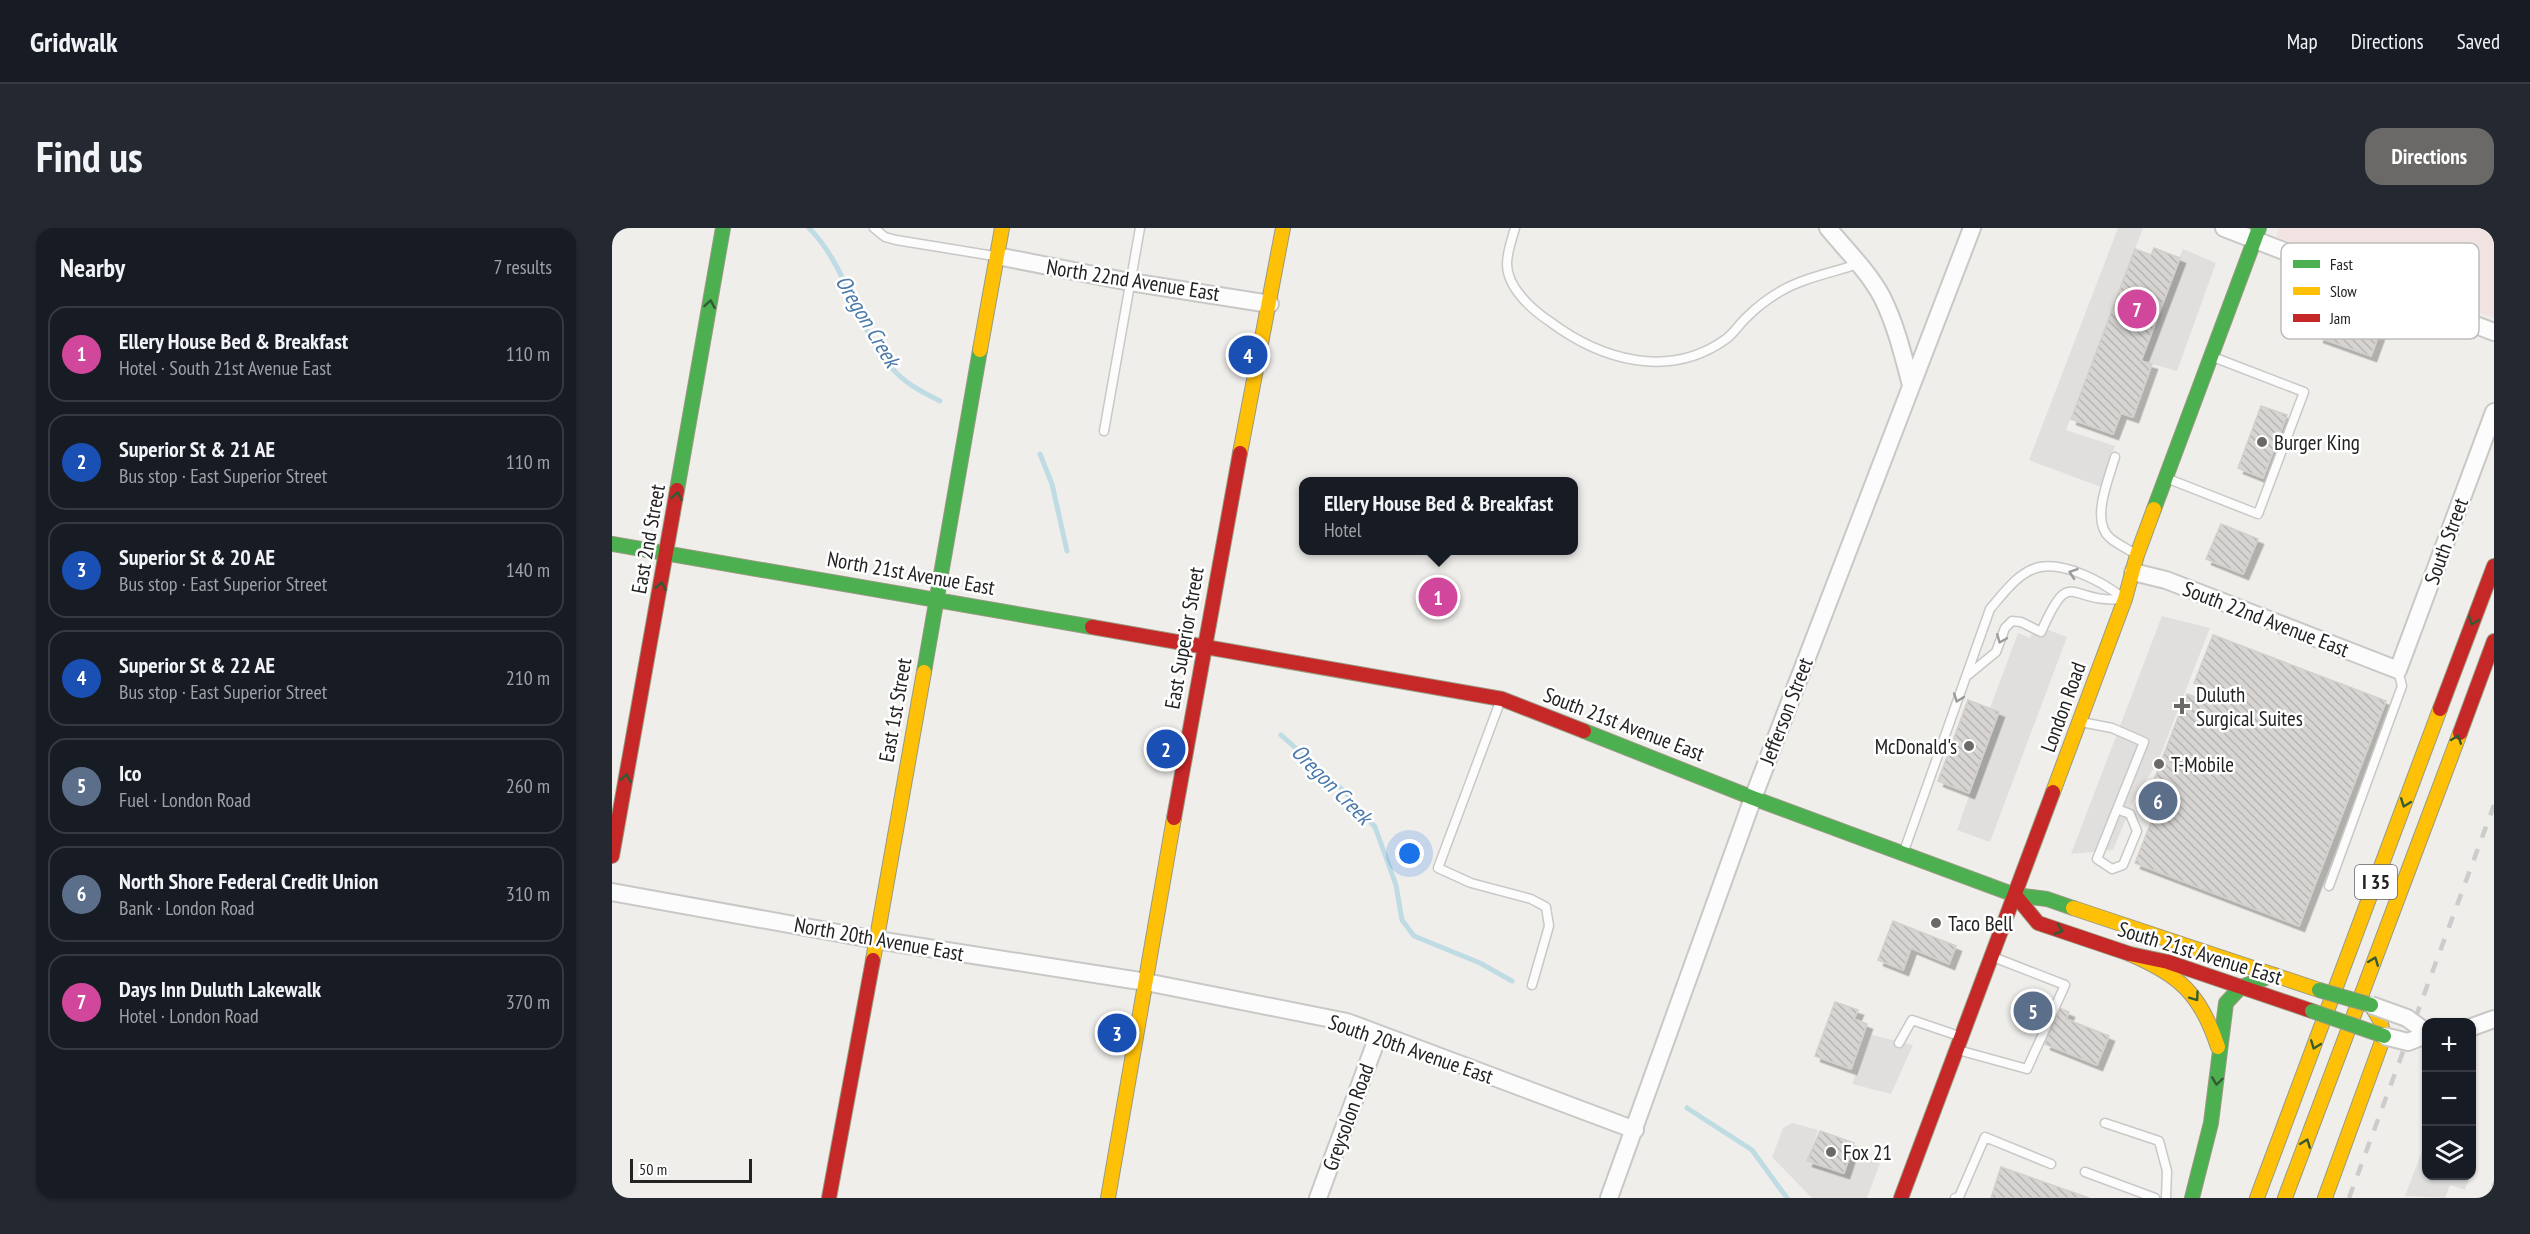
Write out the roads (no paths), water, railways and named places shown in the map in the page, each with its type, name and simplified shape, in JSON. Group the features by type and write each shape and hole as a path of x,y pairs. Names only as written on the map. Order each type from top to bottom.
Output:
{"main road":[{"name":"East 2nd Street","path":"612,856 723,228"},
{"name":"East 1st Street","path":"829,1198 878,940 935,598 1002,228"},
{"name":"East Superior Street","path":"1108,1198 1203,648 1270,304 1282,228"},
{"name":"London Road","path":"1901,1198 2080,722 2125,599 2137,555 2257,234"},
{"name":"North 21st Avenue East","path":"612,544 935,598 1203,648"},
{"name":"I 35","path":"2257,1198 2494,566"},
{"name":"I 35","path":"2285,1198 2494,641"},
{"name":"South 21st Avenue East","path":"1203,648 1502,699 1753,798 2015,895 2047,898 2319,990 2371,1005"},
{"name":"South 21st Avenue East","path":"2015,895 2038,923 2130,954 2168,962 2384,1036"},
{"path":"2130,954 2165,969 2189,989 2210,1022 2220,1059"},
{"path":"2192,1198 2211,1123 2226,1003 2230,996 2241,987 2274,975"},
{"path":"2325,1198 2384,1036 2380,1020 2371,1005"}],"street":[{"path":"1828,228 1858,264 1881,297 1891,318 1911,385"},
{"name":"Jefferson Street","path":"1609,1198 1753,798 1972,228"},
{"path":"2224,228 2257,234 2281,244"},
{"name":"North 22nd Avenue East","path":"997,256 1130,282 1270,304"},
{"path":"2479,326 2494,332"},
{"name":"South Street","path":"2398,670 2494,412"},
{"name":"South 22nd Avenue East","path":"2133,572 2166,580 2398,670"},
{"name":"North 20th Avenue East","path":"612,892 878,940 1146,982"},
{"name":"South 20th Avenue East","path":"1146,982 1347,1022 1378,1036 1635,1130"},
{"path":"2371,1005 2407,1018 2422,1029"},
{"path":"2476,1026 2494,1019"},
{"path":"2384,1036 2408,1042 2422,1035"},
{"name":"Greysolon Road","path":"1318,1198 1378,1036"}],"lane":[{"path":"874,228 885,237 896,240 997,256"},
{"path":"1104,431 1140,228"},
{"path":"1515,228 1507,262 1508,273 1520,293 1538,314 1601,353 1642,360 1678,361 1703,353 1728,337 1759,305 1784,290 1858,264"},
{"path":"2166,477 2258,514 2304,392 2212,356"},
{"path":"2115,457 2105,493 2103,526 2108,537 2137,555"},
{"path":"1904,852 1921,807 1926,782 1990,609 2009,587 2039,567 2057,567 2108,587 2125,599"},
{"path":"1966,677 1996,652 2005,628 2012,621 2021,622 2041,632 2055,599 2063,593 2073,591 2103,601 2125,599"},
{"path":"2329,886 2402,686 2398,670"},
{"path":"1502,699 1438,868 1471,883 1531,899 1546,907 1549,926 1532,985"},
{"path":"2080,722 2112,728 2144,742 2117,809 2097,859 2112,869 2123,865 2137,831 2130,814 2117,809"},
{"path":"1899,1043 1912,1020 1960,1043 2027,1069 2065,985 1992,957"},
{"path":"2105,1123 2159,1141 2167,1171 2166,1198"},
{"path":"1954,1198 1959,1197 1985,1137 2051,1164"},
{"path":"2085,1172 2155,1198"}],"waterway":[{"name":"Oregon Creek","path":"809,228 833,260 869,333 891,367 907,382 940,401"},
{"name":"Oregon Creek","path":"1040,454 1052,484 1067,551"},
{"name":"Oregon Creek","path":"1281,735 1345,792 1375,827 1396,885 1402,920 1414,936 1480,963 1512,981"},
{"name":"Oregon Creek","path":"1687,1108 1752,1150 1787,1198"}],"railway":[{"path":"2349,1198 2494,805"}],"place":[{"name":"Days Inn Duluth Lakewalk","path":"2137,309"},
{"name":"Superior St & 22 AE","path":"1248,355"},
{"name":"Burger King","path":"2262,442"},
{"name":"Ellery House Bed & Breakfast","path":"1438,597"},
{"name":"Duluth Surgical Suites","path":"2182,706"},
{"name":"McDonald's","path":"1969,746"},
{"name":"Superior St & 21 AE","path":"1166,749"},
{"name":"T-Mobile","path":"2159,764"},
{"name":"North Shore Federal Credit Union","path":"2158,801"},
{"name":"Taco Bell","path":"1936,923"},
{"name":"Ico","path":"2033,1011"},
{"name":"Superior St & 20 AE","path":"1117,1033"},
{"name":"Fox 21","path":"1831,1152"}]}
